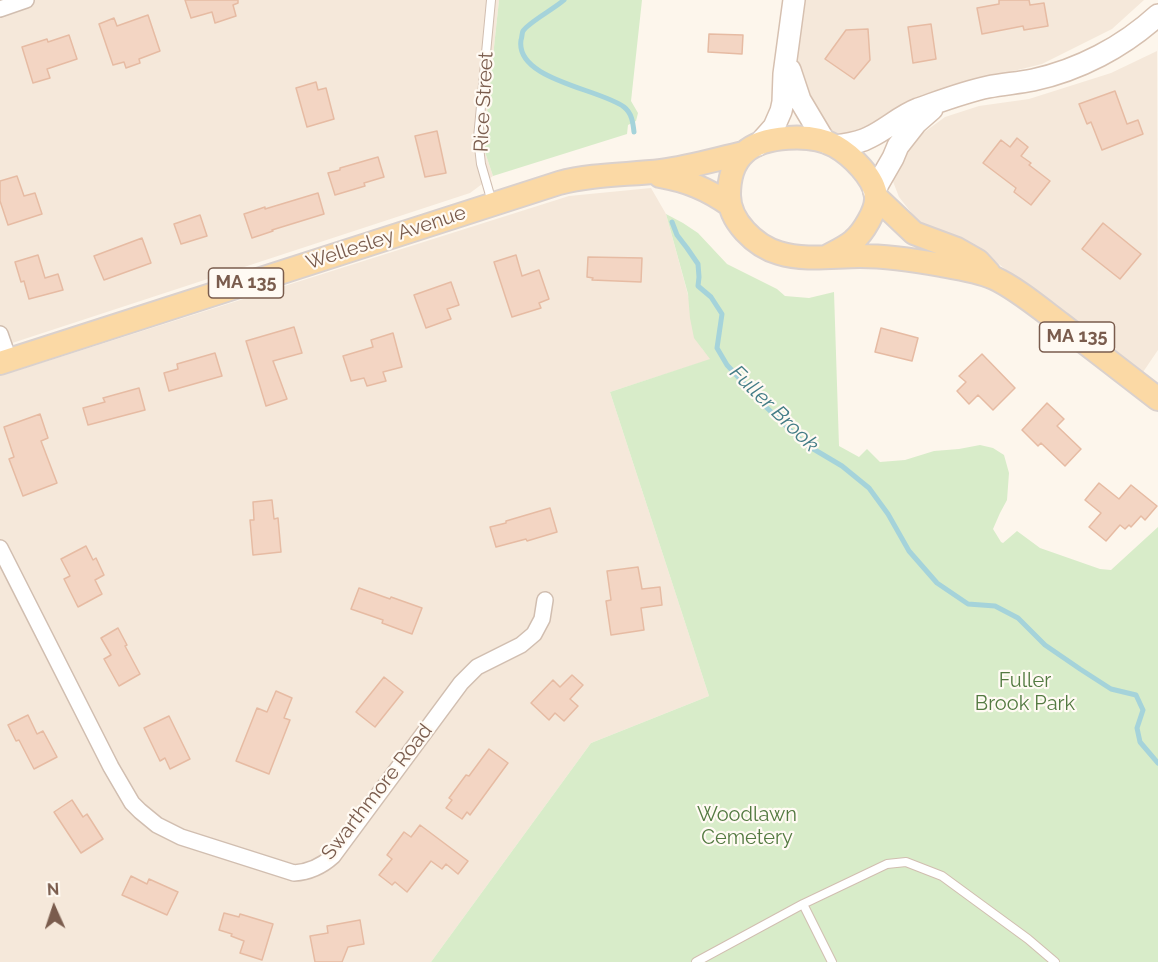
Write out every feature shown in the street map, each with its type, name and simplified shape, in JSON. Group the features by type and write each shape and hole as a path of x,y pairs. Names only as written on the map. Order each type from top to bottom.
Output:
{"main road":[{"path":"730,205 729,192 734,168 774,127 781,111 794,0"},
{"path":"788,53 791,73 800,100 830,144 853,143 870,138 910,112 941,101 988,87 1032,81 1073,68 1115,47 1158,15"},
{"path":"826,257 851,243 860,234 873,210 875,194 898,146 916,123 941,101"},
{"name":"MA 135","path":"751,149 772,139 813,139 830,144 869,176 875,194 914,233 957,249 978,261 994,278 1027,298 1158,399"},
{"name":"Wellesley Avenue","path":"4,361 492,203 581,177 683,167 751,149"},
{"name":"MA 135","path":"637,173 687,182 708,191 730,205 741,228 759,244 779,253 805,257 862,256 913,260 994,278"}],"street":[{"path":"0,9 26,0"},
{"path":"0,334 4,361"},
{"name":"Swarthmore Road","path":"0,548 111,767 140,811 157,825 181,837 294,873 311,870 333,856 461,683 477,668 520,645 539,628 545,600"}],"lane":[{"name":"Rice Street","path":"491,0 478,138 481,164 492,203"},
{"path":"696,962 803,904 886,864 906,862 942,876 1028,939 1055,962"},
{"path":"803,904 832,962"}],"shaded area":[{"path":"0,0 499,0 485,132 485,152 493,176 470,193 0,347"},
{"path":"805,0 1144,0 1112,29 1042,64 964,83 851,137 833,134 823,127 798,71 798,43"},
{"path":"1157,51 1158,350 1141,375 973,244 921,225 899,197 892,179 904,147 945,117 979,106 1029,99 1111,73"},
{"path":"651,188 666,214 703,350 715,358 610,392 709,696 591,743 431,962 0,962 0,376 569,196"}],"green space":[{"path":"499,0 642,0 631,101 638,113 636,121 628,125 627,134 493,176 485,152 485,132"},
{"path":"666,214 698,233 727,264 777,289 785,296 809,298 834,292 839,446 859,457 867,449 880,462 905,460 934,451 980,445 993,448 1004,455 1009,473 1007,500 993,529 1001,542 1003,543 1017,531 1040,548 1100,569 1111,570 1158,527 1158,962 431,962 591,743 709,696 610,392 710,359 694,338 688,294"}],"building":[{"path":"185,0 238,0 238,3 233,5 236,16 215,23 212,12 191,18"},
{"path":"999,0 1029,0 1030,5 1044,3 1048,26 1024,30 1023,26 982,34 977,8 999,4"},
{"path":"148,15 160,51 139,59 140,63 126,68 124,62 113,65 99,24 114,18 117,26"},
{"path":"931,24 936,59 913,63 908,27"},
{"path":"868,29 870,60 854,79 825,59 846,30"},
{"path":"709,34 743,35 742,54 708,52"},
{"path":"69,35 77,59 47,69 50,78 33,83 22,47"},
{"path":"316,82 318,90 326,88 334,119 307,127 296,88"},
{"path":"1115,91 1127,124 1138,120 1143,134 1102,150 1091,122 1087,124 1079,104"},
{"path":"437,131 446,173 425,177 415,136"},
{"path":"1017,138 1028,147 1021,156 1050,181 1031,205 1014,192 1016,188 983,163 1001,140 1010,147"},
{"path":"378,157 384,177 364,183 365,186 335,195 328,173"},
{"path":"17,176 24,196 35,193 42,214 8,225 0,201 0,181"},
{"path":"318,193 324,214 252,238 244,214"},
{"path":"200,215 207,236 181,244 174,224"},
{"path":"1103,223 1141,254 1120,279 1082,249"},
{"path":"142,238 151,263 104,280 94,256"},
{"path":"38,255 45,278 58,274 63,290 29,299 15,262"},
{"path":"516,255 522,276 539,270 549,299 539,303 541,308 512,317 494,262"},
{"path":"588,257 642,258 641,282 592,280 593,278 587,277"},
{"path":"451,282 459,305 447,309 451,319 426,328 414,295"},
{"path":"294,327 302,353 273,361 287,399 266,406 246,341"},
{"path":"881,328 918,338 912,361 875,352"},
{"path":"393,333 402,367 383,372 386,381 367,386 364,378 351,381 343,356 373,347 371,340"},
{"path":"215,353 222,376 169,391 164,373 178,369 177,364"},
{"path":"982,354 1015,388 993,410 978,395 969,404 957,391 966,382 959,376"},
{"path":"139,388 145,410 88,425 83,408 105,402 103,398"},
{"path":"1047,403 1064,419 1057,426 1081,449 1065,466 1041,443 1038,446 1022,430"},
{"path":"40,414 48,438 41,441 57,483 23,496 9,459 14,457 4,427"},
{"path":"1099,483 1119,499 1131,485 1157,506 1145,520 1141,516 1131,527 1129,525 1125,529 1120,525 1106,541 1089,527 1101,513 1085,500"},
{"path":"272,500 274,519 278,518 281,552 253,555 250,520 254,520 253,502"},
{"path":"550,508 557,532 496,547 490,527"},
{"path":"86,546 93,560 96,558 104,575 95,580 102,594 78,607 64,579 70,576 61,559"},
{"path":"638,567 642,589 660,587 662,605 641,608 644,630 611,635 606,601 611,600 607,571"},
{"path":"359,588 422,608 412,634 382,623 383,620 351,609"},
{"path":"118,628 140,674 119,686 104,659 111,655 101,638"},
{"path":"572,675 583,685 570,699 578,706 564,721 555,713 549,720 531,703 553,680 560,687"},
{"path":"384,677 403,692 375,727 356,712"},
{"path":"276,691 292,698 284,718 290,720 269,774 236,761 257,708 267,712"},
{"path":"28,715 37,734 43,731 57,757 34,769 19,740 16,741 8,725"},
{"path":"169,716 190,759 170,769 165,758 160,761 144,728"},
{"path":"489,749 508,763 470,815 467,812 462,819 446,808 452,800 449,798"},
{"path":"72,800 83,817 87,814 103,839 81,853 54,812"},
{"path":"420,825 468,861 458,874 446,864 442,869 431,861 407,892 395,882 392,885 379,875 392,859 387,855 404,832 411,837"},
{"path":"131,876 147,884 149,879 178,892 167,915 122,895"},
{"path":"224,913 239,917 240,914 273,924 262,960 240,953 244,941 219,930"},
{"path":"360,920 364,944 348,947 342,962 315,962 310,936 328,933 327,926"}],"waterway":[{"name":"Fuller Brook","path":"564,0 523,31 521,40 523,54 531,65 545,74 613,101 627,109 633,122 634,132"},
{"name":"Fuller Brook","path":"672,222 677,235 698,264 698,286 711,297 722,314 717,348 727,365 805,444 842,466 869,488 888,514 909,551 937,583 968,604 995,606 1018,618 1045,645 1080,669 1111,689 1136,695 1143,710 1137,728 1140,742 1158,763"}],"park label":[{"name":"Fuller Brook Park","path":"1025,692"},
{"name":"Woodlawn Cemetery","path":"747,826"}]}
